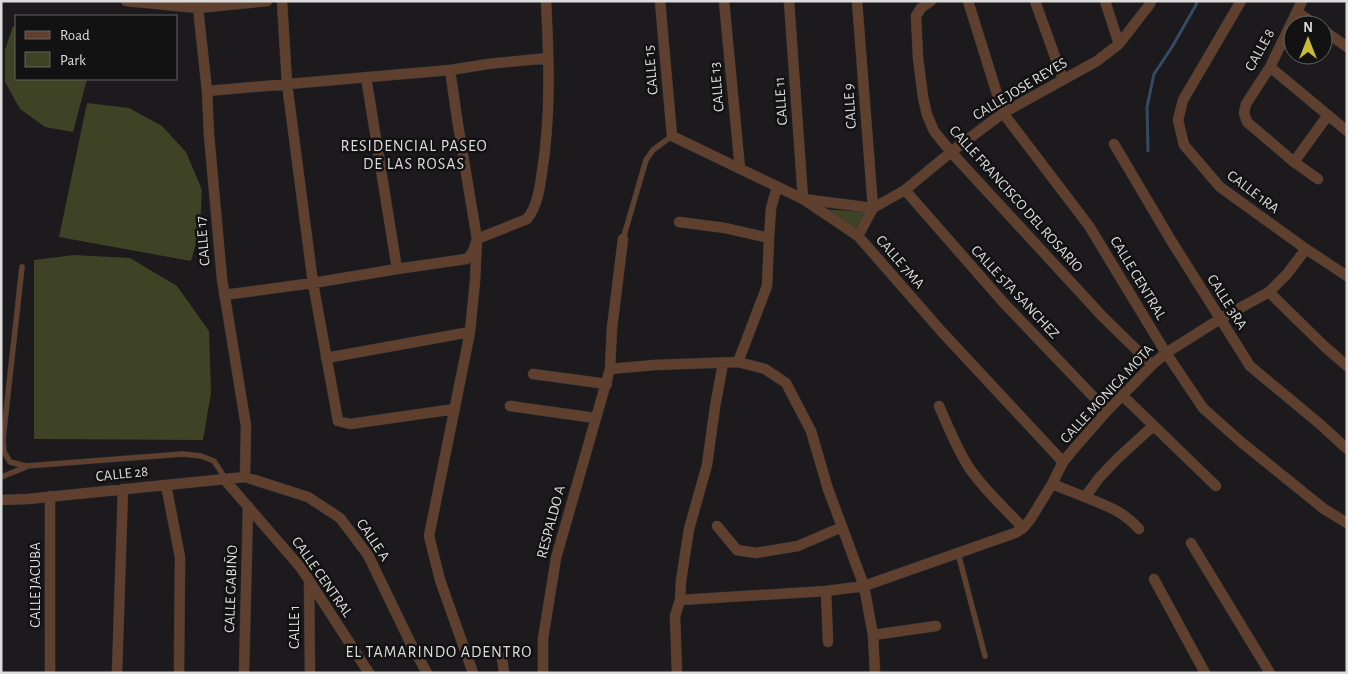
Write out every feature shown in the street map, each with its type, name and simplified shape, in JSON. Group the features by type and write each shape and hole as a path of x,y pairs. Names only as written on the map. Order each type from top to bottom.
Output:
{"street":[{"path":"126,1 198,5 267,1"},
{"path":"282,1 287,84 313,283 338,421 350,424 454,409"},
{"path":"477,239 527,219 533,212 540,185 548,129 549,90 546,1"},
{"name":"CALLE 15","path":"660,1 672,136"},
{"name":"CALLE 13","path":"724,1 740,169"},
{"name":"CALLE 11","path":"789,1 803,200"},
{"name":"CALLE 9","path":"857,1 873,208"},
{"name":"CALLE FRANCISCO DEL ROSARIO","path":"930,1 921,8 916,16 918,58 923,98 927,116 934,131 951,152 1102,316 1152,365"},
{"name":"CALLE CENTRAL","path":"968,1 1003,113 1089,226 1166,353 1203,408 1241,442 1324,509 1347,523"},
{"path":"1035,1 1063,79"},
{"path":"1105,1 1119,44"},
{"name":"CALLE 1RA","path":"1241,1 1183,100 1178,120 1184,145 1220,187 1347,276"},
{"name":"CALLE 8","path":"1294,162 1247,122 1244,113 1246,104 1270,67 1302,1"},
{"name":"CALLE JOSE REYES","path":"873,208 905,190 1003,113 1097,61 1119,44 1151,2"},
{"name":"CALLE 17","path":"198,5 208,91 208,135 222,279 246,426 245,477"},
{"path":"1298,12 1302,15"},
{"path":"1333,37 1347,47"},
{"path":"208,91 450,70 548,58"},
{"path":"1270,67 1347,131"},
{"path":"450,70 477,239 470,332 429,536 440,580 473,673"},
{"path":"366,78 397,269"},
{"path":"1318,179 1294,162 1328,116"},
{"name":"CALLE 7MA","path":"672,136 803,200 858,236 942,332 1063,462"},
{"name":"CALLE 3RA","path":"1114,144 1172,242 1250,366 1347,449"},
{"path":"738,362 767,286 771,208 777,187"},
{"name":"CALLE 5TA SANCHEZ","path":"905,190 1002,301 1107,411"},
{"path":"803,200 873,208 858,236"},
{"path":"679,222 725,228 769,238"},
{"path":"224,295 466,259 473,253 477,239"},
{"name":"RESPALDO A","path":"543,673 543,639 556,558 610,368 612,328 623,239"},
{"name":"CALLE MONICA MOTA","path":"1023,528 1052,484 1063,462 1107,411 1152,365 1166,353 1220,319 1269,292 1287,274 1306,249"},
{"path":"1269,292 1347,366"},
{"path":"326,358 470,332"},
{"path":"610,368 738,362 765,369 786,383 811,431 828,489 864,586 872,635 875,673"},
{"path":"677,673 676,616 680,600 681,581 689,529 707,465 723,363"},
{"path":"533,374 607,384"},
{"path":"1123,396 1216,486"},
{"path":"510,406 596,418"},
{"path":"680,600 826,591 864,586 958,554 1015,533 1023,528 969,467 955,442 939,406"},
{"path":"1085,497 1105,472 1153,426"},
{"name":"CALLE 28","path":"1,500 245,477"},
{"name":"CALLE A","path":"245,477 308,497 340,518 368,555 427,673"},
{"name":"CALLE CENTRAL","path":"225,480 301,568 369,673"},
{"path":"1052,484 1107,506 1130,518 1139,529"},
{"path":"166,485 180,557 179,673"},
{"path":"117,673 123,489"},
{"name":"CALLE JACUBA","path":"50,496 50,673"},
{"name":"CALLE GABIÑO","path":"244,673 248,506"},
{"path":"717,526 737,550 756,553 798,546 842,527"},
{"path":"1191,543 1270,673"},
{"path":"1154,579 1205,673"},
{"name":"CALLE 1","path":"309,580 310,673"},
{"path":"826,591 828,642"},
{"path":"872,635 936,626"},
{"path":"502,658 504,673"}],"lane":[{"path":"623,239 646,160 653,150 672,136"},
{"path":"22,267 2,439 4,452 10,462 26,466 183,454 202,456 214,461 225,480"},
{"path":"1,477 26,466"},
{"path":"958,554 985,656"}],"green space":[{"path":"13,26 15,27 15,80 87,80 73,132 45,127 20,109 5,82 5,50"},
{"path":"87,103 129,108 162,126 186,152 202,190 200,228 191,261 59,237"},
{"path":"822,209 865,212 856,229"},
{"path":"74,255 130,258 177,286 209,331 211,393 203,440 34,439 34,260"}],"waterway":[{"path":"1148,151 1147,107 1154,74 1172,47 1197,1"}],"district":[{"name":"RESIDENCIAL PASEO DE LAS ROSAS","path":"414,155"},
{"name":"EL TAMARINDO ADENTRO","path":"439,652"}]}
